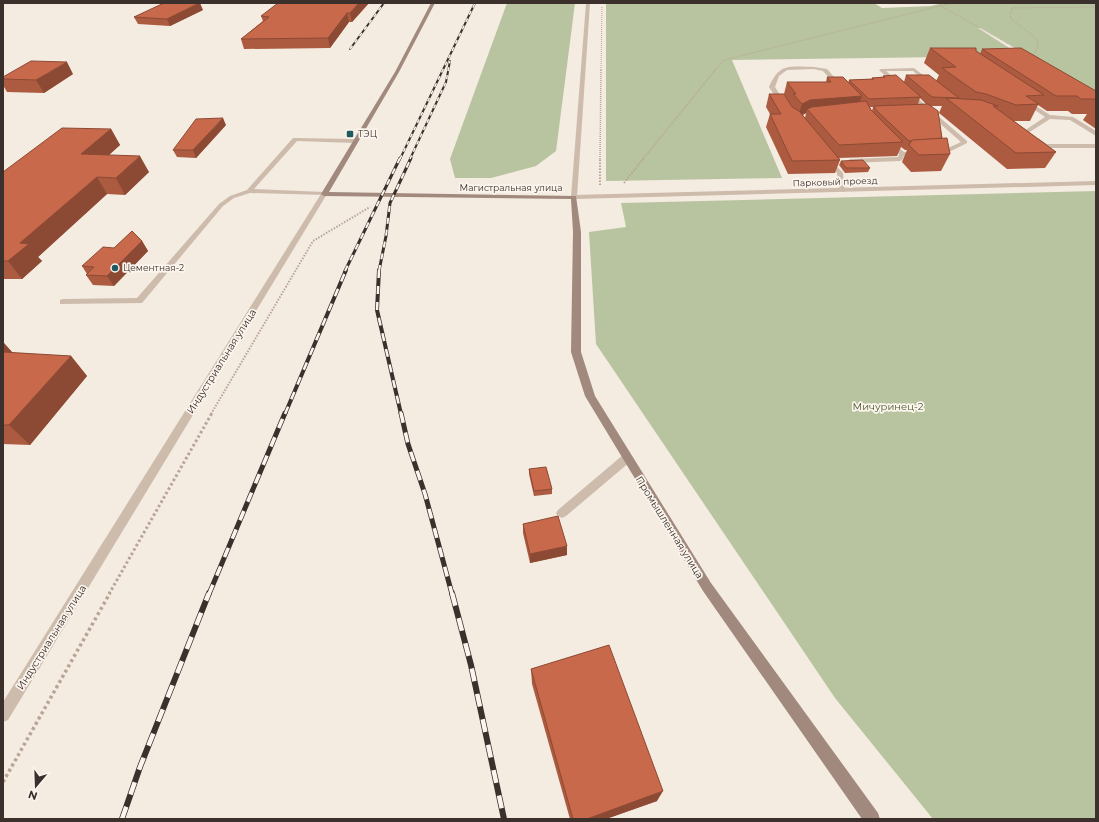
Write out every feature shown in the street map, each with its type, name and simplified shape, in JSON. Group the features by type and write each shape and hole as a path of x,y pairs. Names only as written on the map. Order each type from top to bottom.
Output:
{"main road":[{"name":"Индустриальная улица","path":"324,194 396,72 433,3"},
{"name":"Магистральная улица","path":"324,194 574,197"},
{"name":"Промышленная улица","path":"574,197 577,232 576,352 590,396 707,587 872,819"}],"street":[{"name":"Магистральная улица","path":"574,197 588,3"},
{"path":"788,111 772,87 777,75 786,69 814,68 825,70 843,90"},
{"path":"932,152 947,151 965,142 882,70 914,69 937,88"},
{"path":"1016,95 1049,117 1083,118"},
{"path":"919,109 934,109"},
{"path":"1026,132 1049,117"},
{"path":"1070,118 1096,134"},
{"path":"1019,129 1046,146 1096,146"},
{"path":"885,137 902,154"},
{"path":"249,191 295,139 355,141"},
{"path":"902,154 924,152"},
{"path":"846,162 900,159 902,154"},
{"path":"826,156 840,173 843,191"},
{"path":"830,162 838,162"},
{"name":"Парковый проезд","path":"574,197 1096,184"},
{"path":"64,302 139,301 221,204 232,197 249,191 324,194"},
{"name":"Индустриальная улица","path":"3,715 324,194"},
{"path":"562,512 627,458"}],"path":[{"path":"594,197 600,190 602,3"},
{"path":"624,184 724,60 952,3"},
{"path":"940,6 1018,50"},
{"path":"1032,58 1037,50 1038,40 1010,18 1013,11 1012,8 1096,7"},
{"path":"3,782 214,410 313,241 371,206"}],"green space":[{"path":"507,3 575,3 556,151 536,166 491,178 455,178 450,159"},
{"path":"606,3 874,3 882,8 931,6 943,3 1096,3 1096,94 981,28 978,28 1022,56 732,60 782,178 606,181"},
{"name":"Мичуринец-2","path":"1096,191 1096,819 933,819 835,698 596,344 589,232 626,227 621,203"}],"building":[{"path":"164,3 199,3 167,19 134,17"},
{"path":"278,3 359,3 350,13 347,13 328,38 241,39 269,17 261,16"},
{"path":"930,48 976,48 976,51 1044,95 1026,96 1039,104 1016,105 976,92 942,68 956,67"},
{"path":"1021,48 1096,91 1096,99 1081,99 1077,96 1056,96 982,49"},
{"path":"31,61 67,62 36,80 3,79 3,77"},
{"path":"896,75 921,97 869,99 849,80 874,79 872,78"},
{"path":"906,75 929,75 959,98 932,97"},
{"path":"827,77 843,77 862,96 810,100 802,104 793,94 796,94 787,82 831,82"},
{"path":"769,94 784,94 792,107 799,111 840,160 792,161 770,114 781,114"},
{"path":"946,98 981,100 998,106 993,106 1056,152 1016,153"},
{"path":"866,101 871,110 903,142 839,145 807,109 812,107"},
{"path":"928,104 938,111 942,138 909,141 876,110 874,106"},
{"path":"223,118 193,150 173,150 196,119"},
{"path":"62,128 111,129 81,154 140,156 116,178 97,177 20,243 29,244 8,261 3,261 3,172"},
{"path":"947,138 950,154 919,155 909,145 912,140"},
{"path":"863,160 870,168 846,168 841,161"},
{"path":"132,231 142,241 107,276 86,275 94,267 82,266 103,247 114,248"},
{"path":"3,352 71,356 9,425 3,425"},
{"path":"546,467 552,489 534,491 529,469"},
{"path":"558,516 567,546 530,554 523,524"},
{"path":"609,645 663,791 587,819 573,819 531,669"}],"railway":[{"path":"350,49 384,3"},
{"path":"400,159 475,3"},
{"path":"410,159 446,82 450,61"},
{"path":"345,271 400,158"},
{"path":"379,271 386,236 390,203 411,158"},
{"path":"285,414 346,270"},
{"path":"379,270 377,310 401,414"},
{"path":"209,594 285,413"},
{"path":"401,413 408,444 425,494 452,594"},
{"path":"122,819 140,767 209,593"},
{"path":"452,593 471,665 504,819"}],"place":[{"name":"ТЭЦ","path":"350,134"},
{"name":"Цементная-2","path":"115,268"}]}
